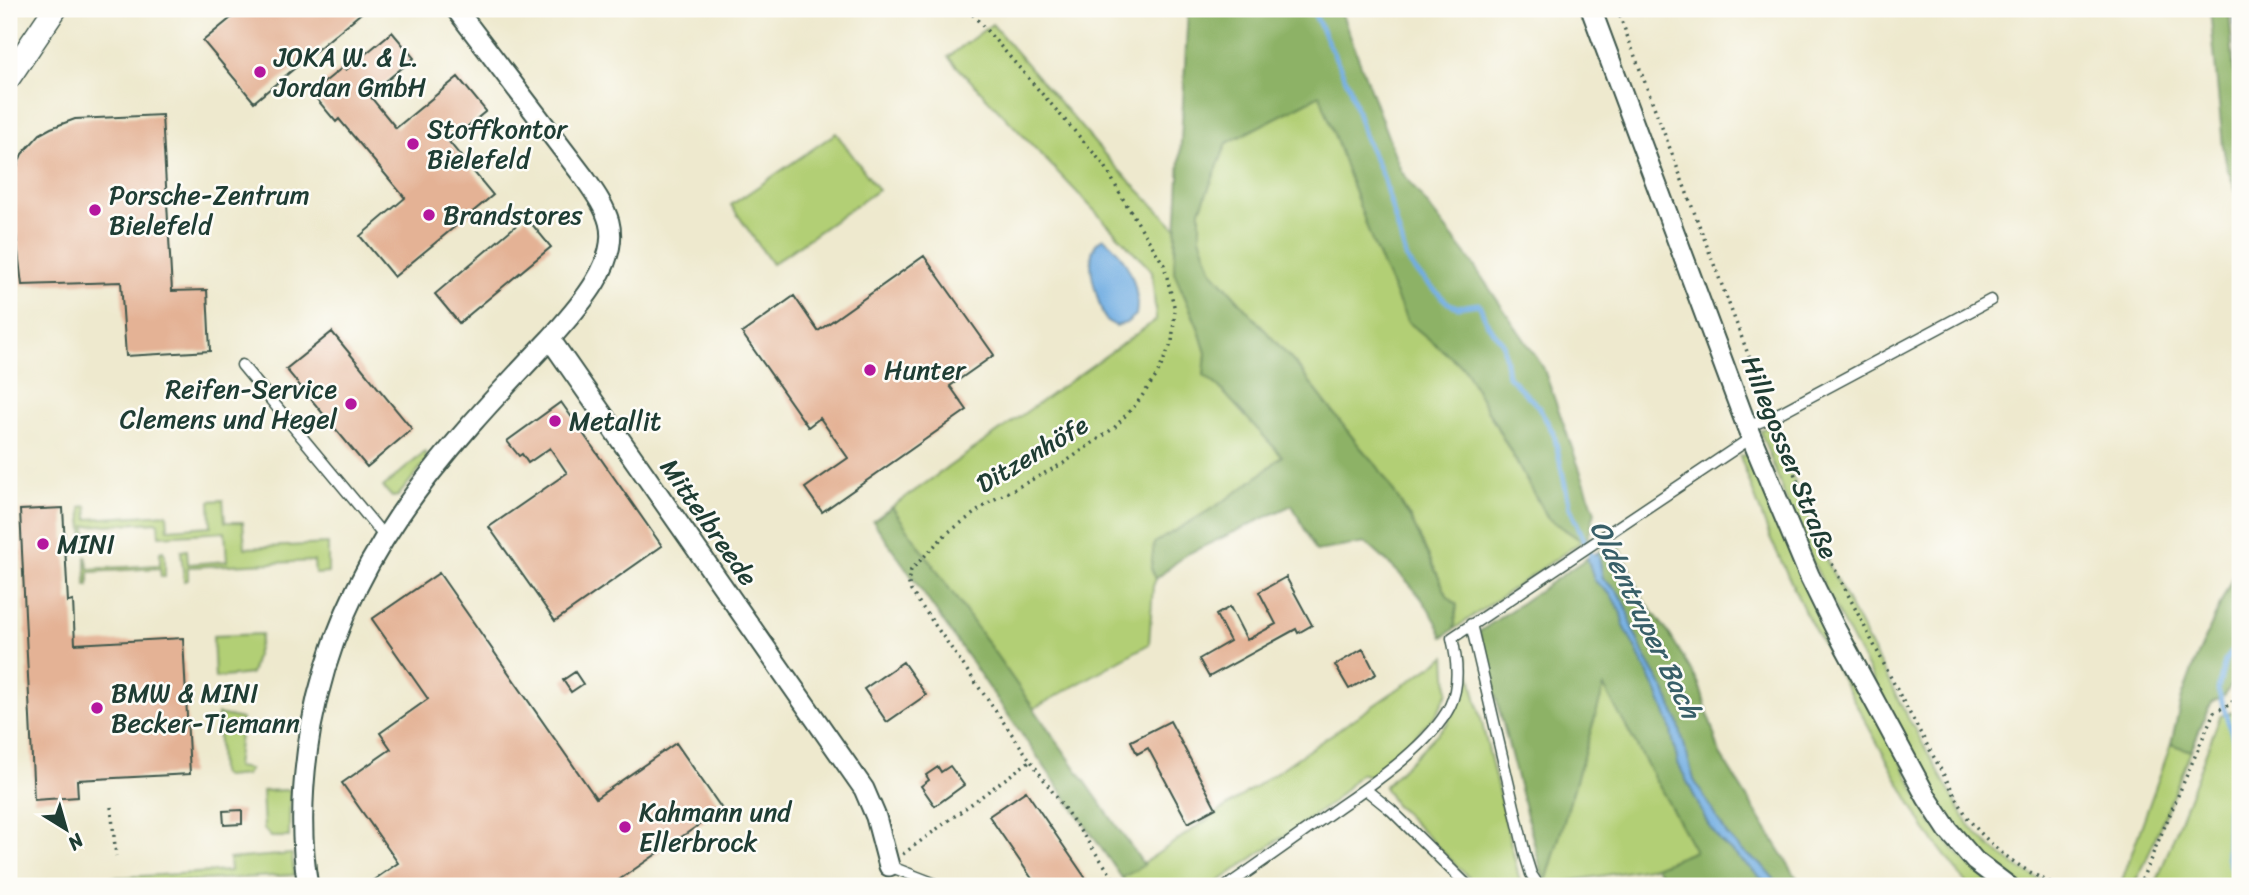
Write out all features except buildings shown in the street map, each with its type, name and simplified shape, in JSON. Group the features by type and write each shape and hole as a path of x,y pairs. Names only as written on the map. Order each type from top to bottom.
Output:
{"street":[{"path":"9,77 55,9"},
{"path":"308,886 302,818 306,756 317,693 344,612 384,536 433,469 590,291 610,247 610,224 591,188 456,9"},
{"name":"Hillegosser Straße","path":"1591,9 1749,432 1809,575 1927,798 1948,830 1975,861 2008,886"},
{"name":"Mittelbreede","path":"550,339 864,789 876,817 889,866"}],"lane":[{"path":"1227,886 1379,781 1442,720 1456,689 1457,669 1452,638 1772,417 1991,300"},
{"path":"242,365 384,536"},
{"path":"1472,624 1526,858 1531,874 1539,886"},
{"path":"1365,789 1391,810 1468,886"},
{"path":"889,866 935,886"}],"path":[{"name":"Ditzenhöfe","path":"968,9 1105,166 1164,264 1175,310 1172,342 1157,375 1138,403 1114,428 1046,473 991,501 946,534 911,570 908,581 911,591 1119,886"},
{"path":"1617,9 1772,417 1830,561 1967,817 2004,855 2033,874 2059,886"},
{"path":"2139,886 2216,710 2231,704 2240,675"},
{"path":"917,842 1031,760"},
{"path":"111,807 116,856"}],"green space":[{"path":"1188,9 1340,9 1401,171 1468,257 1543,367 1595,512 1588,537 1582,541 1548,518 1464,368 1407,321 1373,244 1320,95 1227,143 1200,210 1200,237 1212,271 1298,367 1378,467 1412,521 1448,597 1457,605 1454,629 1443,637 1420,597 1400,574 1366,543 1316,551 1292,505 1185,555 1156,579 1151,568 1154,543 1236,493 1282,456 1219,387 1204,375 1206,353 1198,327 1174,272"},
{"path":"2210,9 2229,9 2234,74 2240,91 2240,202 2227,167 2223,146"},
{"path":"992,24 1112,163 1176,228 1174,272 1198,327 1206,353 1204,375 1219,387 1282,456 1244,489 1215,508 1151,568 1156,579 1153,586 1149,644 1033,709 892,507 1156,320 1152,271 948,57"},
{"path":"1320,94 1407,321 1464,368 1547,518 1582,541 1454,629 1457,605 1448,597 1412,521 1378,467 1298,367 1212,271 1200,237 1200,210 1227,143"},
{"path":"836,133 878,190 772,264 731,205"},
{"path":"1774,427 1822,552 1901,705 1965,819 2004,858 2052,886 2024,886 2016,882 1980,853 1956,825 1935,794 1835,608 1797,529 1760,430"},
{"path":"425,452 428,459 398,496 392,497 383,487"},
{"path":"1746,455 1753,462 1931,822 1960,856 1993,886 1971,886 1925,829 1805,612 1769,535 1740,456"},
{"path":"223,500 225,522 243,522 245,548 328,544 328,573 315,574 314,561 188,567 188,580 184,581 181,551 187,550 188,564 227,561 225,532 159,536 158,522 86,526 87,540 84,540 81,507 87,506 88,519 167,514 168,529 211,526 210,501"},
{"path":"892,507 1144,865 1122,878 873,521"},
{"path":"1617,541 1641,596 1670,635 1699,684 1720,754 1802,886 1780,886 1763,866 1741,850 1727,835 1694,780 1677,719 1665,691 1644,655 1626,606 1617,591 1603,579 1598,552"},
{"path":"163,551 165,577 161,577 160,568 89,572 89,586 86,585 86,556 89,569 160,565 160,552"},
{"path":"1587,558 1595,581 1611,595 1620,610 1624,626 1657,691 1669,722 1678,763 1708,824 1720,841 1770,886 1673,886 1655,867 1695,851 1604,687 1545,885 1479,632"},
{"path":"2240,560 2240,670 2225,695 2213,702 2208,709 2191,751 2171,744 2182,697"},
{"path":"262,634 251,674 215,678 213,636"},
{"path":"1446,656 1448,692 1436,715 1373,778 1361,773 1332,803 1212,886 1128,886 1122,878"},
{"path":"1466,656 1521,886 1477,886 1394,803 1384,787 1447,724 1459,699"},
{"path":"1604,686 1696,851 1655,867 1545,885"},
{"path":"2240,706 2240,886 2155,886 2220,716 2236,711"},
{"path":"218,714 242,719 236,767 249,769 246,775 225,777 220,773"},
{"path":"2171,744 2191,751 2133,886 2120,886"},
{"path":"290,790 289,837 271,837 264,829 262,791"},
{"path":"292,854 294,875 99,886 40,886 39,882 230,871 229,859"}],"water":[{"path":"2234,9 2240,9 2240,78 2237,73"},
{"path":"1104,238 1125,262 1136,294 1136,315 1126,323 1116,326 1103,315 1092,274 1092,252"},
{"path":"1598,552 1603,579 1617,591 1626,606 1644,655 1665,691 1677,719 1694,780 1727,835 1741,850 1763,866 1780,886 1770,886 1720,841 1708,824 1678,763 1669,722 1624,626 1620,610 1611,595 1595,581 1587,558"}],"waterway":[{"name":"Oldentruper Bach","path":"1312,9 1350,88 1364,135 1383,177 1407,260 1448,303 1457,307 1479,304 1488,325 1503,343 1508,376 1538,406 1554,434 1570,508 1593,560"},
{"path":"2240,124 2240,140"},
{"path":"2237,886 2227,857 2228,809 2236,747 2218,690 2225,661 2240,642"}],"place":[{"name":"JOKA W. & L. Jordan GmbH","path":"260,72"},
{"name":"Stoffkontor Bielefeld","path":"413,144"},
{"name":"Porsche-Zentrum Bielefeld","path":"95,210"},
{"name":"Brandstores","path":"429,215"},
{"name":"Hunter","path":"870,370"},
{"name":"Reifen-Service Clemens und Hegel","path":"351,404"},
{"name":"Metallit","path":"555,421"},
{"name":"MINI","path":"43,544"},
{"name":"BMW & MINI Becker-Tiemann","path":"97,708"},
{"name":"Kahmann und Ellerbrock","path":"625,827"}]}
